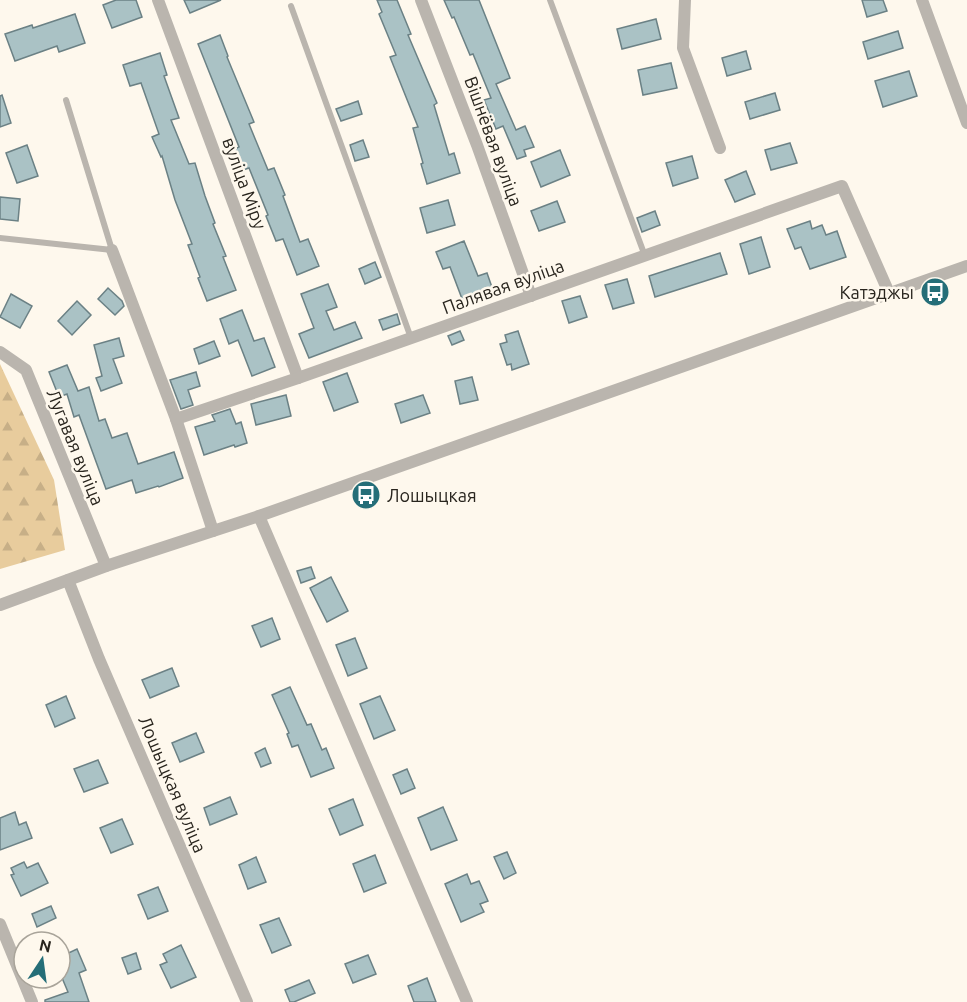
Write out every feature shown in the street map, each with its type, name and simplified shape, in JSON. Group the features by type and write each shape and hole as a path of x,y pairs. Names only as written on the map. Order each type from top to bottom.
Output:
{"street":[{"name":"вуліца Міру","path":"158,0 298,378"},
{"name":"Вішнёвая вуліца","path":"421,0 531,296"},
{"path":"685,0 683,48 720,148"},
{"path":"922,0 967,123"},
{"name":"Палявая вуліца","path":"176,419 842,186 889,293"},
{"path":"112,249 176,419 213,531"},
{"path":"0,605 967,266"},
{"name":"Лугавая вуліца","path":"0,352 26,370 106,566"},
{"path":"259,516 467,1002"},
{"name":"Лошыцкая вуліца","path":"68,580 247,1002"},
{"path":"0,924 32,1002"}],"lane":[{"path":"550,0 645,255"},
{"path":"291,6 412,338"},
{"path":"0,238 112,249 66,100"}],"green space":[{"path":"0,364 54,480 65,550 0,569"}],"building":[{"path":"116,0 136,0 142,17 112,28 103,5"},
{"path":"184,0 221,0 190,13"},
{"path":"377,0 397,0 411,34 408,35 437,103 434,105 449,155 454,153 460,173 427,184 413,128 418,127 390,57 396,55 379,14 382,12"},
{"path":"444,0 479,0 510,78 496,84 516,130 525,126 534,147 524,150 526,156 517,159 503,126 496,129 484,100 491,98 473,54 470,55"},
{"path":"862,0 883,0 887,11 867,17"},
{"path":"75,14 85,43 59,52 57,46 15,61 5,34 32,25 33,28"},
{"path":"656,19 661,39 622,49 617,29"},
{"path":"898,31 903,48 868,59 863,42"},
{"path":"220,35 254,122 249,124 268,170 274,168 300,242 308,239 319,266 297,275 283,239 276,241 249,168 243,170 235,149 239,147 198,44"},
{"path":"746,51 751,69 727,76 722,58"},
{"path":"160,53 167,75 164,76 179,118 171,120 189,164 195,163 215,223 213,224 226,256 223,257 236,290 207,301 188,245 192,244 175,200 162,156 152,137 159,134 141,83 130,86 123,65"},
{"path":"671,63 677,88 643,95 638,70"},
{"path":"909,71 917,96 883,107 875,81"},
{"path":"775,93 780,110 750,119 745,102"},
{"path":"2,95 11,123 0,127 0,96"},
{"path":"358,101 362,114 341,121 336,109"},
{"path":"363,140 369,157 355,161 350,145"},
{"path":"790,143 797,163 771,170 765,150"},
{"path":"27,145 38,176 17,183 6,153"},
{"path":"560,150 570,175 541,187 531,162"},
{"path":"692,156 698,178 673,186 666,163"},
{"path":"746,171 755,194 735,202 725,180"},
{"path":"0,197 20,199 18,221 0,219"},
{"path":"448,200 455,225 427,233 420,208"},
{"path":"557,201 565,222 539,231 531,211"},
{"path":"655,211 660,225 642,232 637,218"},
{"path":"810,221 812,229 822,225 826,235 837,231 846,257 810,269 801,247 795,249 787,229"},
{"path":"761,237 770,267 749,274 740,244"},
{"path":"464,241 478,276 487,273 494,293 464,304 450,267 443,269 436,252"},
{"path":"720,253 727,274 655,297 649,276"},
{"path":"375,262 381,277 365,284 359,269"},
{"path":"627,279 634,303 613,309 605,285"},
{"path":"328,284 337,307 326,311 334,330 355,322 362,338 309,358 299,334 314,328 301,294"},
{"path":"108,288 122,301 124,306 115,315 98,299"},
{"path":"11,294 32,306 20,328 0,317"},
{"path":"580,296 587,317 569,323 562,301"},
{"path":"77,301 91,315 72,335 58,321"},
{"path":"242,310 254,341 264,338 275,367 252,376 238,340 229,344 220,319"},
{"path":"397,314 400,324 383,330 379,320"},
{"path":"460,331 464,340 452,345 448,336"},
{"path":"518,331 529,364 512,370 511,364 507,365 500,344 507,342 505,335"},
{"path":"119,338 124,356 113,359 122,383 101,391 96,378 102,376 94,345"},
{"path":"214,341 220,356 199,364 194,349"},
{"path":"67,365 78,391 89,387 99,421 105,419 112,438 127,433 138,464 174,452 183,478 136,493 132,480 106,489 79,415 74,417 67,394 59,397 49,372"},
{"path":"196,372 200,386 188,390 193,405 181,409 170,380"},
{"path":"347,373 358,402 334,411 323,382"},
{"path":"472,377 478,400 460,404 455,381"},
{"path":"286,395 291,416 256,425 251,404"},
{"path":"423,395 430,413 401,423 395,404"},
{"path":"230,409 236,424 241,422 247,443 204,455 195,427 215,421 212,415"},
{"path":"311,567 315,578 301,583 297,571"},
{"path":"331,577 348,611 327,622 310,588"},
{"path":"272,618 280,639 261,647 252,626"},
{"path":"355,638 367,668 348,676 336,645"},
{"path":"172,668 179,686 150,698 142,680"},
{"path":"290,687 307,725 311,724 322,750 326,748 334,768 311,777 298,745 292,747 287,734 289,733 272,695"},
{"path":"66,696 75,718 55,727 46,705"},
{"path":"380,696 395,730 374,739 360,704"},
{"path":"196,733 204,752 180,762 172,743"},
{"path":"265,748 271,763 261,767 255,753"},
{"path":"98,760 108,783 84,792 74,769"},
{"path":"407,769 415,788 401,794 393,775"},
{"path":"230,797 237,814 210,825 204,808"},
{"path":"353,799 363,825 340,835 329,809"},
{"path":"443,807 457,840 431,850 418,818"},
{"path":"15,812 19,825 26,822 32,838 0,850 0,818"},
{"path":"122,819 133,844 111,853 100,828"},
{"path":"507,852 516,873 504,879 494,857"},
{"path":"375,855 386,883 364,892 353,864"},
{"path":"256,857 266,882 248,889 239,865"},
{"path":"24,862 27,868 38,863 48,883 21,896 11,875 14,874 11,868"},
{"path":"467,874 471,884 479,881 488,901 480,904 484,912 461,922 445,884"},
{"path":"158,887 168,911 148,919 138,895"},
{"path":"51,906 56,918 37,927 32,914"},
{"path":"279,918 291,945 272,953 260,925"},
{"path":"181,945 196,977 171,988 160,965 167,962 163,954"},
{"path":"77,949 86,970 79,973 89,1002 45,1002 45,1000 68,992 67,990 72,990 72,951"},
{"path":"136,953 141,969 128,974 122,958"},
{"path":"368,955 376,974 353,983 345,964"},
{"path":"427,978 436,1002 414,1002 408,986"},
{"path":"309,980 315,993 290,1002 285,990"}],"place":[{"name":"Катэджы","path":"935,292"},
{"name":"Лошыцкая","path":"366,495"}]}
